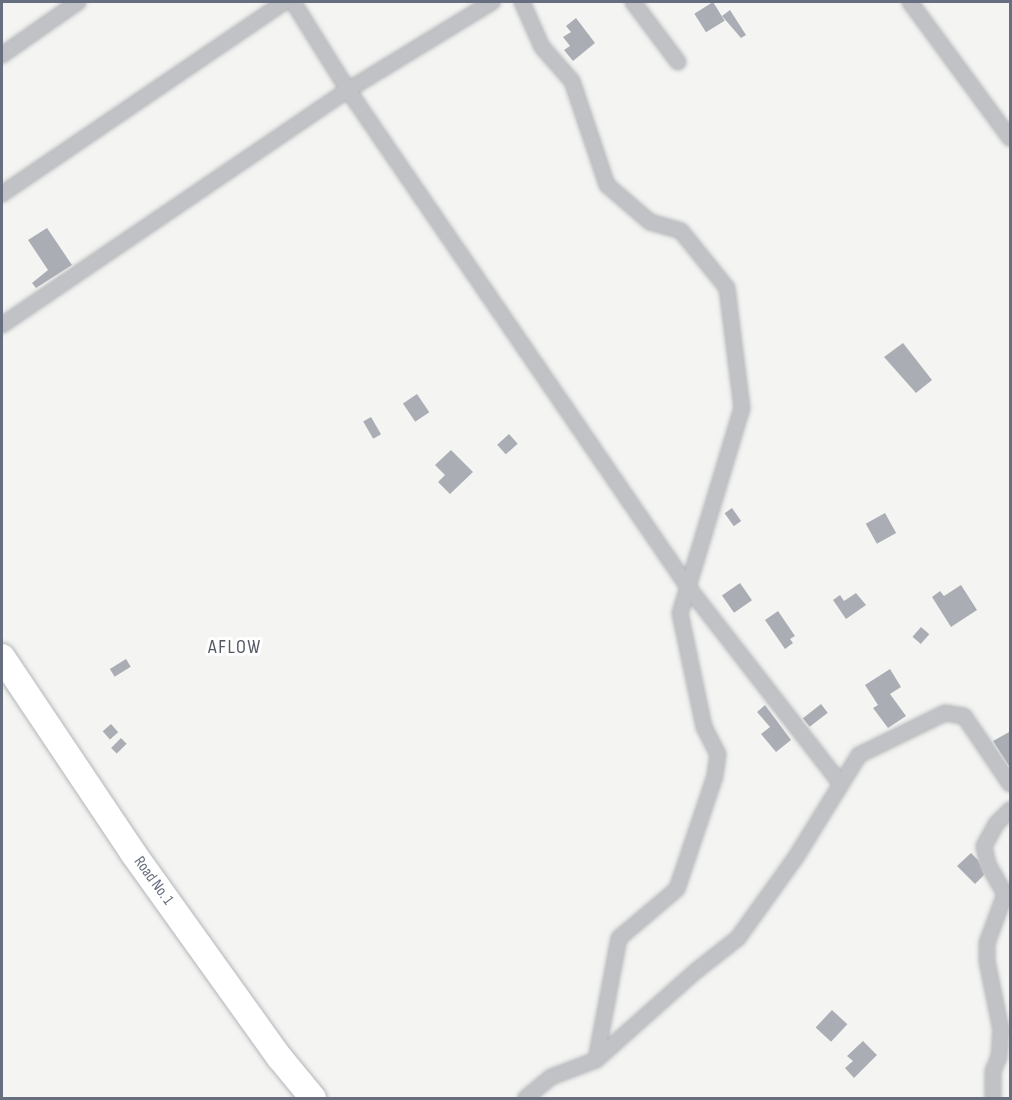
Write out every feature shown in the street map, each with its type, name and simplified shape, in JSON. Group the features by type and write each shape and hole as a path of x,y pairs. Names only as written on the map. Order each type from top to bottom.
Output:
{"highway":[{"name":"Road No. 1","path":"2,657 133,853 280,1058 313,1098"}],"street":[{"path":"2,55 78,2"},
{"path":"2,194 284,2"},
{"path":"293,2 348,90 688,587 841,784"},
{"path":"2,325 348,90 492,2"},
{"path":"522,2 542,47 572,81 607,185 650,222 681,231 728,288 742,408 680,613 699,694 704,727 718,754 718,763 677,890 619,938 596,1060"},
{"path":"633,2 678,62"},
{"path":"910,2 1011,138"},
{"path":"526,1098 551,1077 596,1060 696,971 738,938 796,857 859,755 945,713 964,716 1011,784"},
{"path":"993,1098 993,1071 999,1057 1001,1030 987,961 987,943 1005,894 988,864 984,846 996,824 1011,810"}],"building":[{"path":"713,2 725,21 706,32 694,14"},
{"path":"730,10 746,35 741,38 722,16"},
{"path":"576,18 595,43 573,61 564,50 570,46 563,37 571,32 566,26"},
{"path":"47,228 72,265 36,288 32,283 48,270 28,240"},
{"path":"903,343 932,380 916,393 884,357"},
{"path":"417,394 429,412 415,422 403,404"},
{"path":"371,417 381,434 373,439 363,422"},
{"path":"509,434 518,444 506,454 497,445"},
{"path":"451,450 473,472 450,494 438,482 445,475 435,465"},
{"path":"732,508 741,521 734,526 725,513"},
{"path":"885,513 896,533 877,544 866,524"},
{"path":"740,583 752,600 734,613 722,596"},
{"path":"961,585 977,610 951,627 932,597 940,591 944,596"},
{"path":"856,593 866,605 846,619 833,600 840,595 844,601"},
{"path":"778,611 795,636 790,639 793,643 785,649 765,620"},
{"path":"921,627 929,634 921,644 912,637"},
{"path":"126,659 131,667 115,677 110,669"},
{"path":"890,669 901,687 890,694 906,716 888,728 873,708 878,705 865,685"},
{"path":"821,704 828,713 810,727 803,718"},
{"path":"765,705 791,740 776,752 761,734 770,727 757,712"},
{"path":"111,724 118,732 110,740 103,731"},
{"path":"1011,731 1011,769 993,741"},
{"path":"121,738 127,744 117,754 111,748"},
{"path":"971,853 978,860 984,875 975,884 957,866"},
{"path":"832,1010 847,1024 831,1042 816,1028"},
{"path":"863,1041 877,1055 854,1078 845,1068 853,1061 847,1056"}],"district":[{"name":"AFLOW","path":"235,647"}]}
